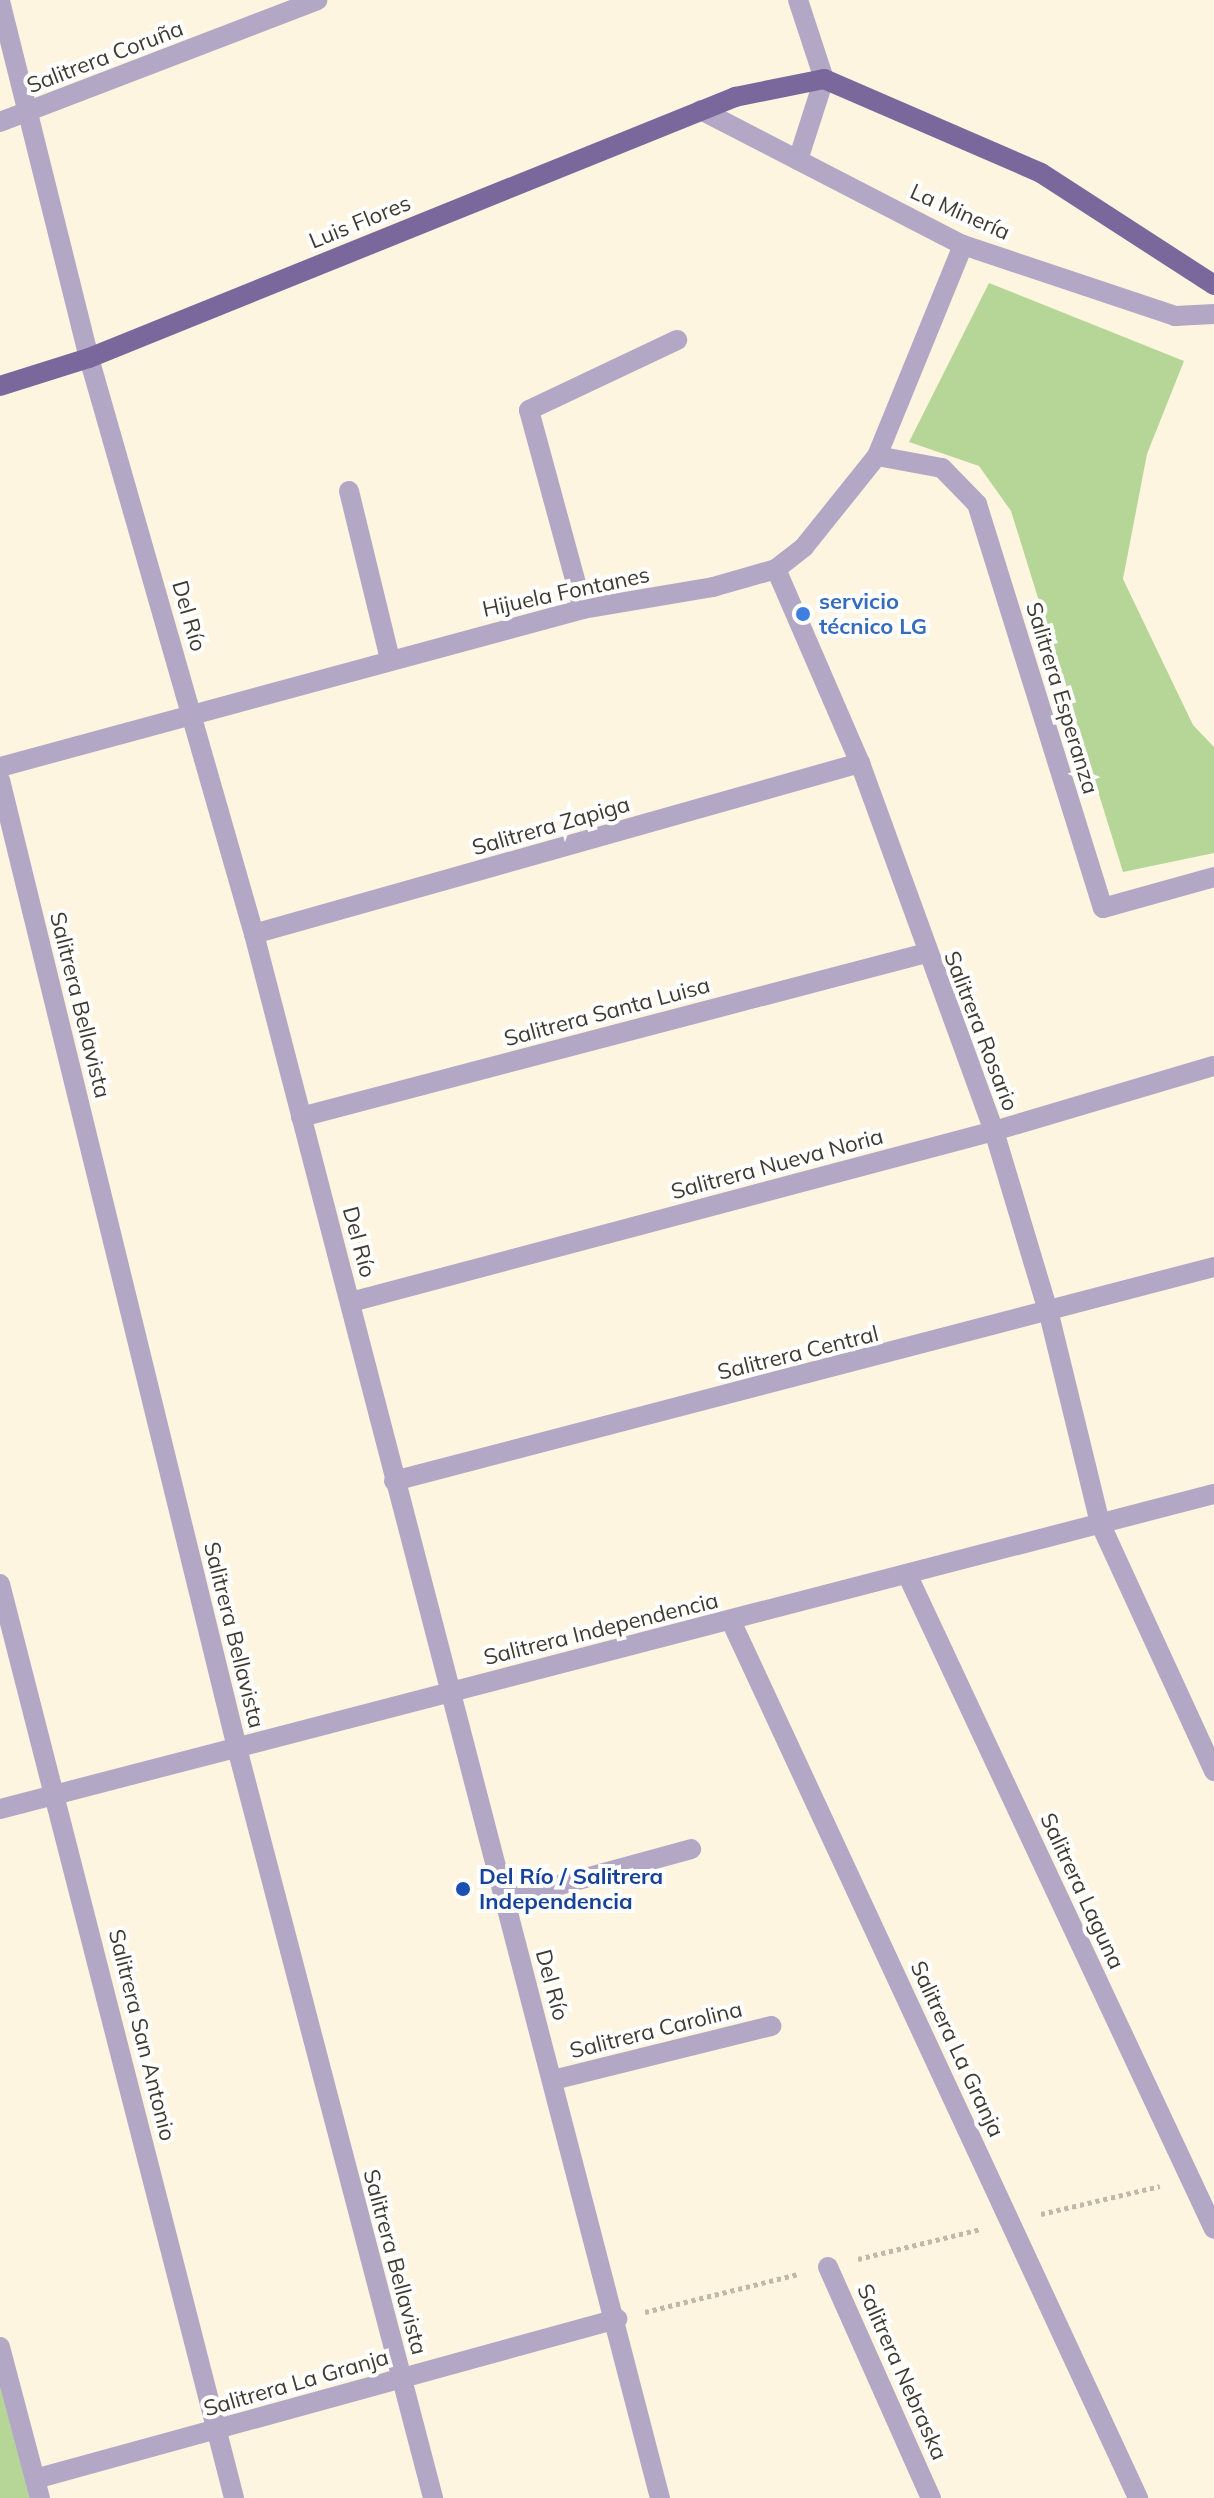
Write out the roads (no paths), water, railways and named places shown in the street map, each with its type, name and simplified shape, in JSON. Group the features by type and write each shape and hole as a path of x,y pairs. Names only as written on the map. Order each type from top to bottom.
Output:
{"main road":[{"name":"Luis Flores","path":"0,386 89,358 735,97 824,79"},
{"path":"824,79 1041,173 1214,285"}],"street":[{"name":"Salitrera Coruña","path":"0,122 317,0"},
{"path":"798,0 824,79 798,160"},
{"name":"Del Río","path":"0,1 89,358 254,934 351,1302 394,1481 617,2319 660,2498"},
{"name":"La Minería","path":"701,110 963,245 1175,316 1214,314"},
{"name":"Hijuela Fontanes","path":"0,767 583,609 713,587 776,569 804,547 877,456 963,245"},
{"path":"583,609 529,410 677,340"},
{"name":"Salitrera Esperanza","path":"877,456 942,468 977,504 1103,908 1214,877"},
{"path":"349,491 390,659"},
{"name":"Salitrera Rosario","path":"776,569 860,763 926,953 994,1131 1049,1314 1100,1523 1214,1771"},
{"name":"Salitrera Zapiga","path":"254,934 860,763"},
{"name":"Salitrera Bellavista","path":"0,780 237,1748 433,2498"},
{"name":"Salitrera Santa Luisa","path":"301,1117 926,953"},
{"name":"Salitrera Nueva Noria","path":"351,1302 994,1131 1214,1066"},
{"name":"Salitrera Central","path":"394,1481 1049,1314 1214,1267"},
{"name":"Salitrera Independencia","path":"0,1809 1214,1494"},
{"name":"Salitrera Laguna","path":"907,1574 1214,2229"},
{"name":"Salitrera San Antonio","path":"0,1584 234,2498"},
{"name":"Salitrera La Granja","path":"731,1621 1138,2498"},
{"path":"505,1900 691,1849"},
{"name":"Salitrera Carolina","path":"553,2080 771,2026"},
{"name":"Salitrera Nebraska","path":"828,2267 931,2498"},
{"name":"Salitrera La Granja","path":"38,2489 216,2430 617,2319"},
{"path":"0,2347 38,2489"}],"place":[{"name":"servicio técnico LG","path":"803,614"},
{"name":"Del Río / Salitrera Independencia","path":"463,1889"}]}
